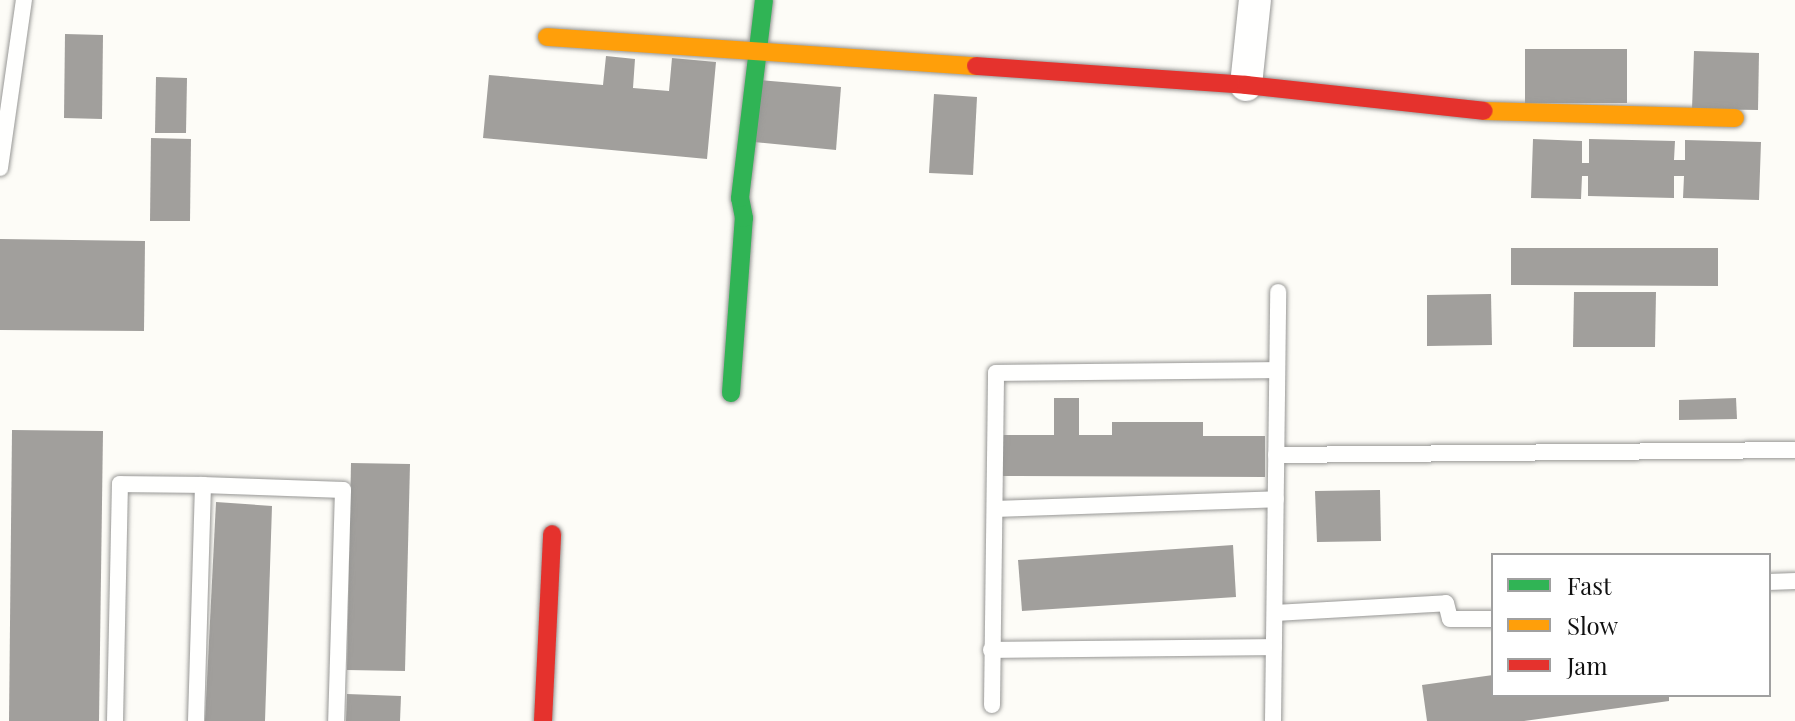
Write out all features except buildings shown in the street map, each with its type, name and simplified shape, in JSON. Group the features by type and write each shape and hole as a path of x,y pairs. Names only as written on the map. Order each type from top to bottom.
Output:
{"street":[{"path":"731,393 744,218 740,198 764,0"},
{"path":"1246,85 1255,0"},
{"path":"547,37 757,55 1246,85 1498,112 1735,118"},
{"path":"543,721 552,534"}],"lane":[{"path":"0,168 24,0"},
{"path":"1273,721 1278,292"},
{"path":"992,705 996,373 1277,370"},
{"path":"1276,455 1795,450"},
{"path":"115,721 120,484 343,490 336,721"},
{"path":"196,721 203,485"},
{"path":"995,509 1276,499"},
{"path":"1771,582 1795,581"},
{"path":"1275,613 1446,603 1450,619 1491,619"},
{"path":"991,650 1274,647"}],"traffic: fast":[{"path":"731,393 744,218 740,198 764,0"}],"traffic: slow":[{"path":"547,37 976,66"},
{"path":"1484,111 1735,118"}],"traffic: jam":[{"path":"976,66 1246,85 1484,111"},
{"path":"543,721 552,534"}]}
